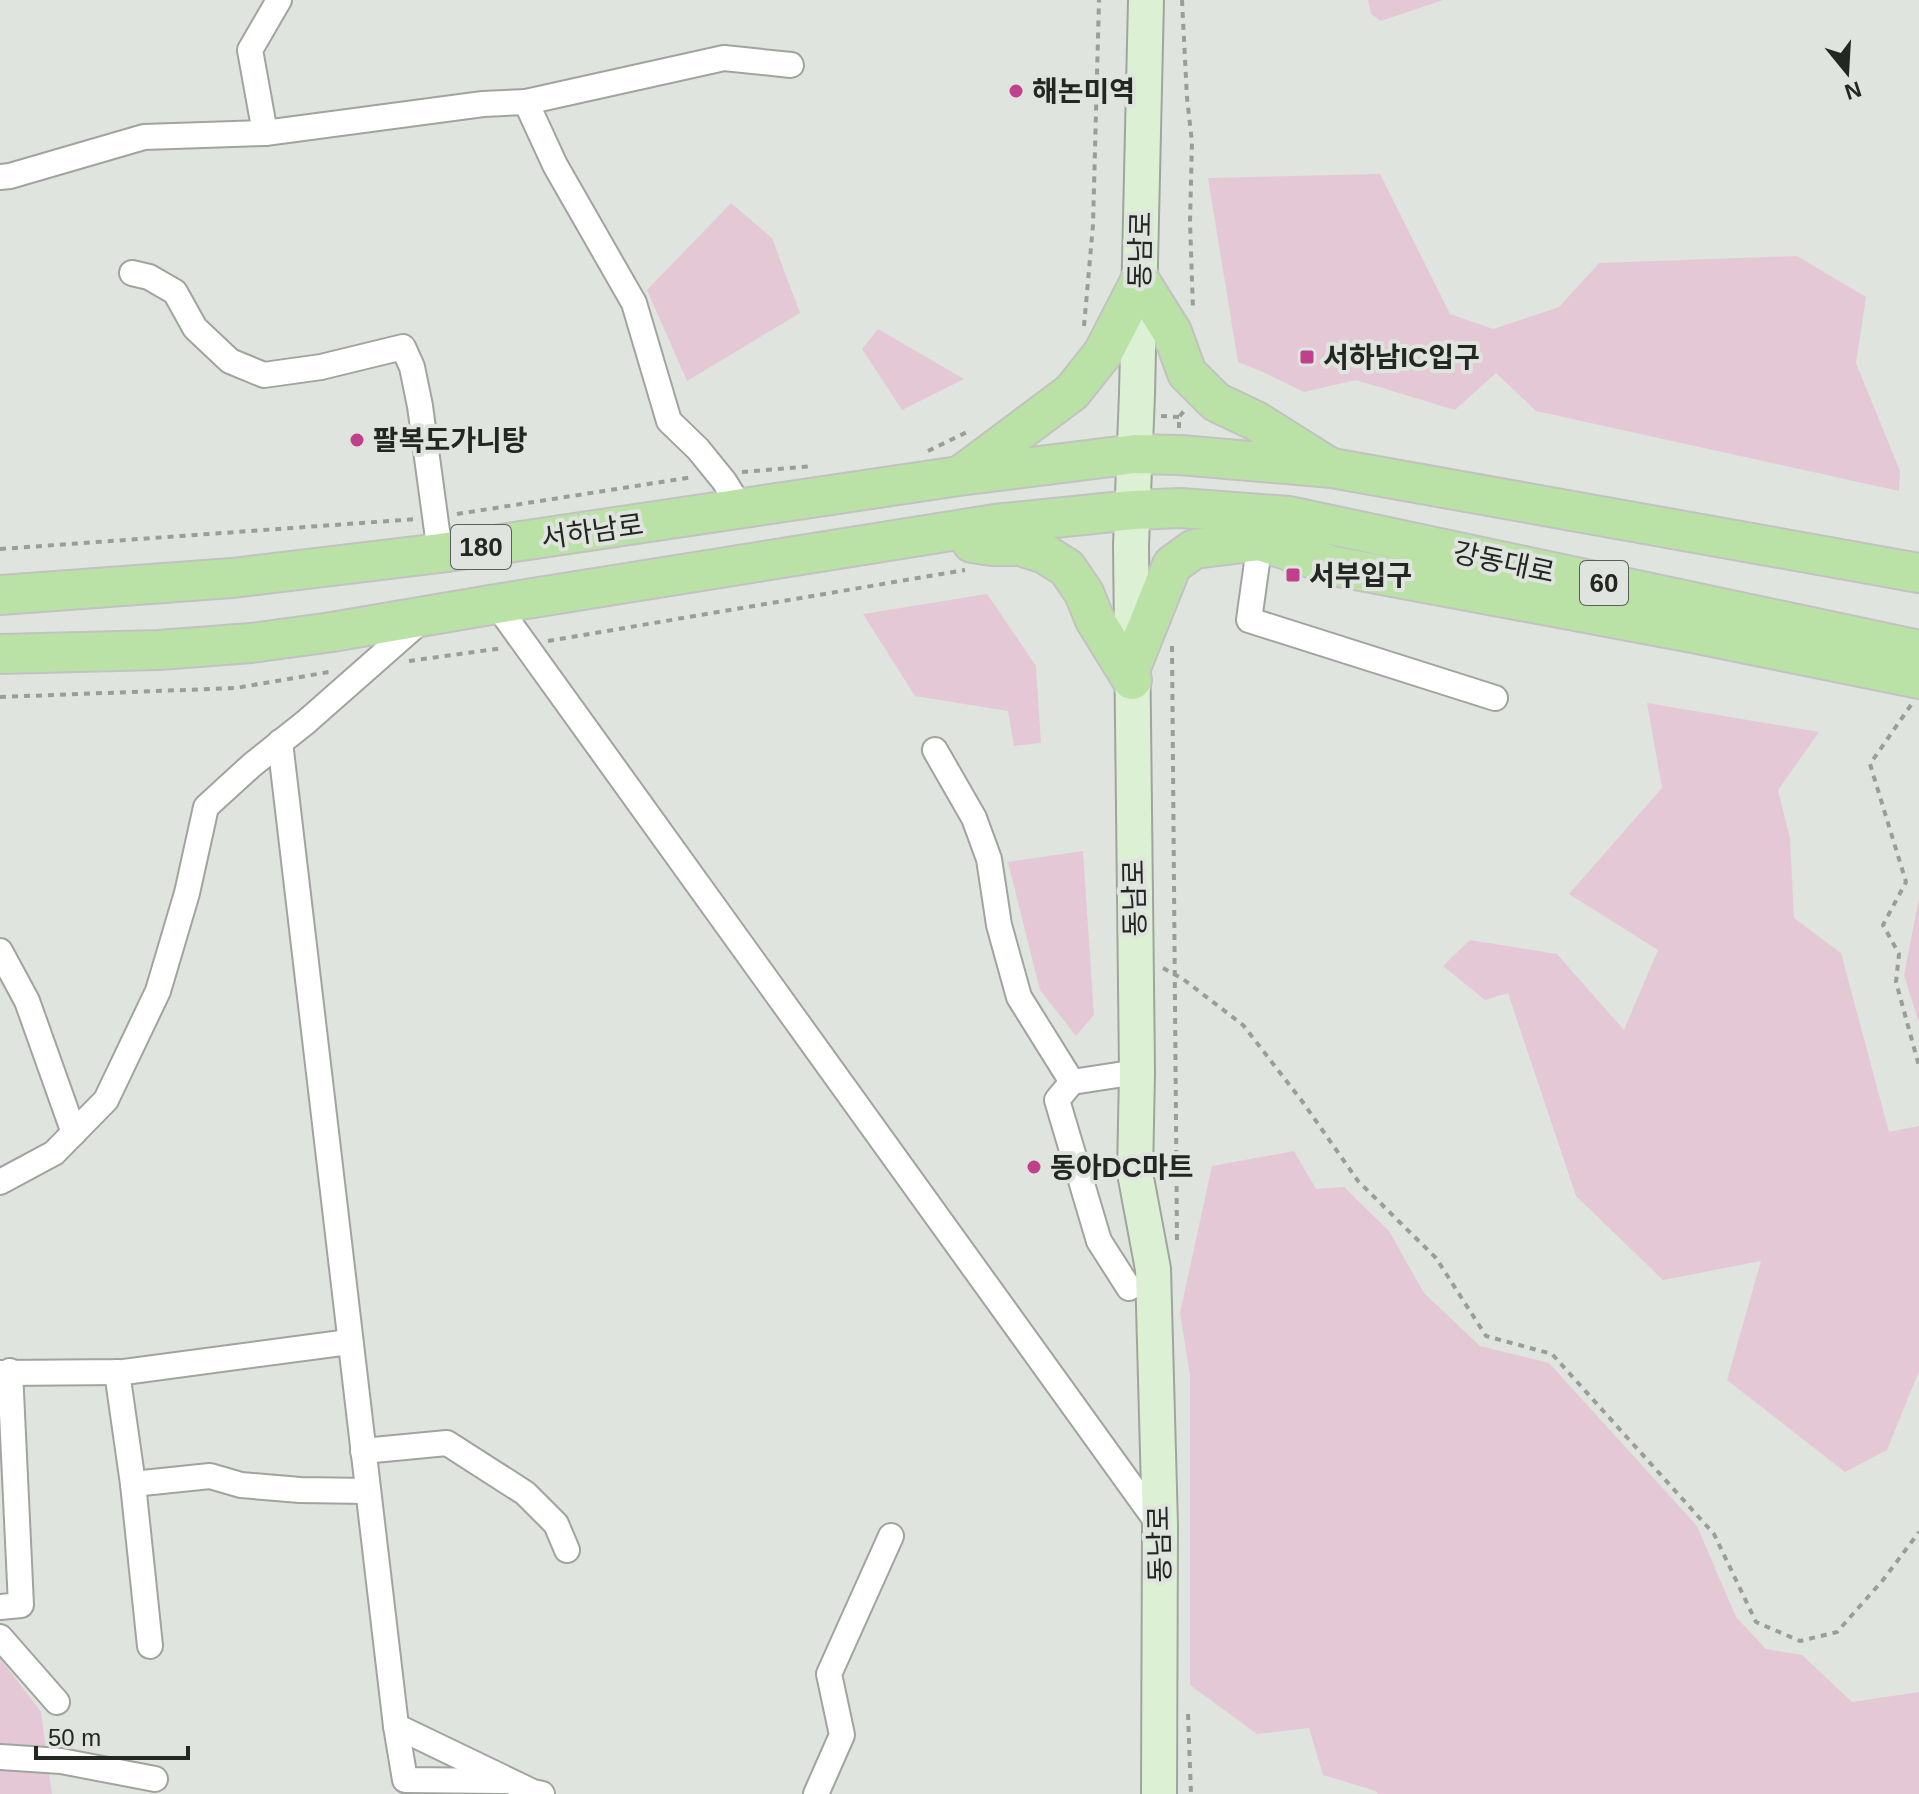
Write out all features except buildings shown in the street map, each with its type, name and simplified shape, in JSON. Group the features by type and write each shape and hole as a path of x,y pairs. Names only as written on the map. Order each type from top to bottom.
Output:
{"main road":[{"name":"동남로","path":"1146,0 1131,545 1137,1072 1135,1173 1153,1269 1160,1526 1159,1794"},
{"path":"1140,281 1172,332 1187,373 1216,402 1256,421 1332,468"},
{"path":"959,476 1072,392 1103,353 1140,281"},
{"name":"서하남로","path":"0,595 232,578 438,535 742,510 959,476 1135,454"},
{"name":"60","path":"1135,454 1332,468 1919,573"},
{"name":"강동대로","path":"1133,510 1181,508 1289,516 1919,650"},
{"name":"서하남로","path":"0,654 159,650 251,643 995,524 1133,510"},
{"path":"918,536 992,546 1020,546 1045,554 1067,568 1084,593 1095,620 1132,672"},
{"path":"1132,672 1172,565 1194,549 1260,541 1397,539"},
{"path":"1260,541 1334,566 1698,634 1918,688"}],"street":[{"path":"265,133 250,50 279,0"},
{"path":"0,177 144,137 265,133 483,104 526,102 724,58 791,65"},
{"path":"526,102 555,165 634,303 669,421 698,449 742,510"},
{"path":"132,273 149,277 175,292 195,328 230,361 264,375 321,367 403,347 412,367 420,406 438,535"},
{"path":"1260,541 1249,620 1495,698"},
{"path":"496,604 1160,1526"},
{"path":"0,1182 54,1153 106,1100 158,991 187,893 206,807 428,615"},
{"path":"280,742 349,1342 405,1780 510,1781"},
{"path":"935,750 974,818 989,859 999,925 1019,997 1072,1082"},
{"path":"0,951 27,1001 74,1133"},
{"path":"1129,1288 1099,1241 1057,1100 1072,1082 1137,1072"},
{"path":"0,1607 21,1605 5,1372 117,1372 349,1342"},
{"path":"117,1372 133,1484 150,1646"},
{"path":"363,1451 447,1443 525,1493 556,1524 567,1550"},
{"path":"133,1484 210,1476 241,1485 368,1491"},
{"path":"816,1794 842,1735 829,1674 891,1536"},
{"path":"0,1637 57,1702"},
{"path":"396,1726 542,1794"},
{"path":"0,1757 61,1761 155,1779"}],"path":[{"path":"1083,337 1093,225 1099,0"},
{"path":"1182,0 1192,142 1191,265 1194,317"},
{"path":"924,452 979,427"},
{"path":"0,549 438,535 718,474 822,466"},
{"path":"0,697 236,688 525,644 964,570"},
{"path":"1172,632 1177,1241"},
{"path":"1918,688 1870,764 1906,882 1883,925 1899,954 1896,982 1919,1066"},
{"path":"1135,954 1183,979 1243,1025 1358,1181 1436,1258 1486,1336 1552,1354 1714,1534 1756,1622 1800,1641 1837,1632 1883,1580 1919,1532"},
{"path":"1188,1715 1191,1794"}],"shaded area":[{"path":"1368,0 1443,0 1381,21 1371,14"},
{"path":"1380,174 1450,314 1493,329 1559,307 1599,263 1797,256 1866,297 1856,363 1900,471 1899,491 1536,411 1496,373 1455,410 1356,380 1304,392 1238,362 1208,178"},
{"path":"731,203 772,238 800,313 687,381 647,290"},
{"path":"878,329 964,379 902,410 862,349"},
{"path":"987,594 1036,666 1041,743 1014,746 1008,711 915,696 863,614"},
{"path":"1647,703 1819,732 1778,790 1790,838 1794,918 1841,953 1889,1132 1919,1126 1919,1371 1887,1450 1845,1472 1727,1380 1761,1261 1663,1280 1576,1196 1508,993 1485,1000 1443,966 1470,940 1557,954 1624,1030 1658,950 1569,894 1662,788"},
{"path":"1083,851 1094,1015 1076,1036 1040,990 1008,862"},
{"path":"1919,898 1919,1023 1904,975"},
{"path":"1294,1151 1316,1189 1344,1187 1389,1231 1424,1293 1480,1346 1549,1363 1697,1526 1736,1617 1766,1649 1802,1655 1852,1702 1919,1692 1919,1794 1378,1794 1323,1775 1309,1728 1257,1734 1190,1685 1190,1375 1180,1313 1212,1166"},
{"path":"0,1658 41,1712 52,1794 0,1794"}],"place":[{"name":"해논미역","path":"1016,91"},
{"name":"서하남IC입구","path":"1307,357"},
{"name":"팔복도가니탕","path":"357,440"},
{"name":"서부입구","path":"1293,575"},
{"name":"동아DC마트","path":"1034,1167"}]}
